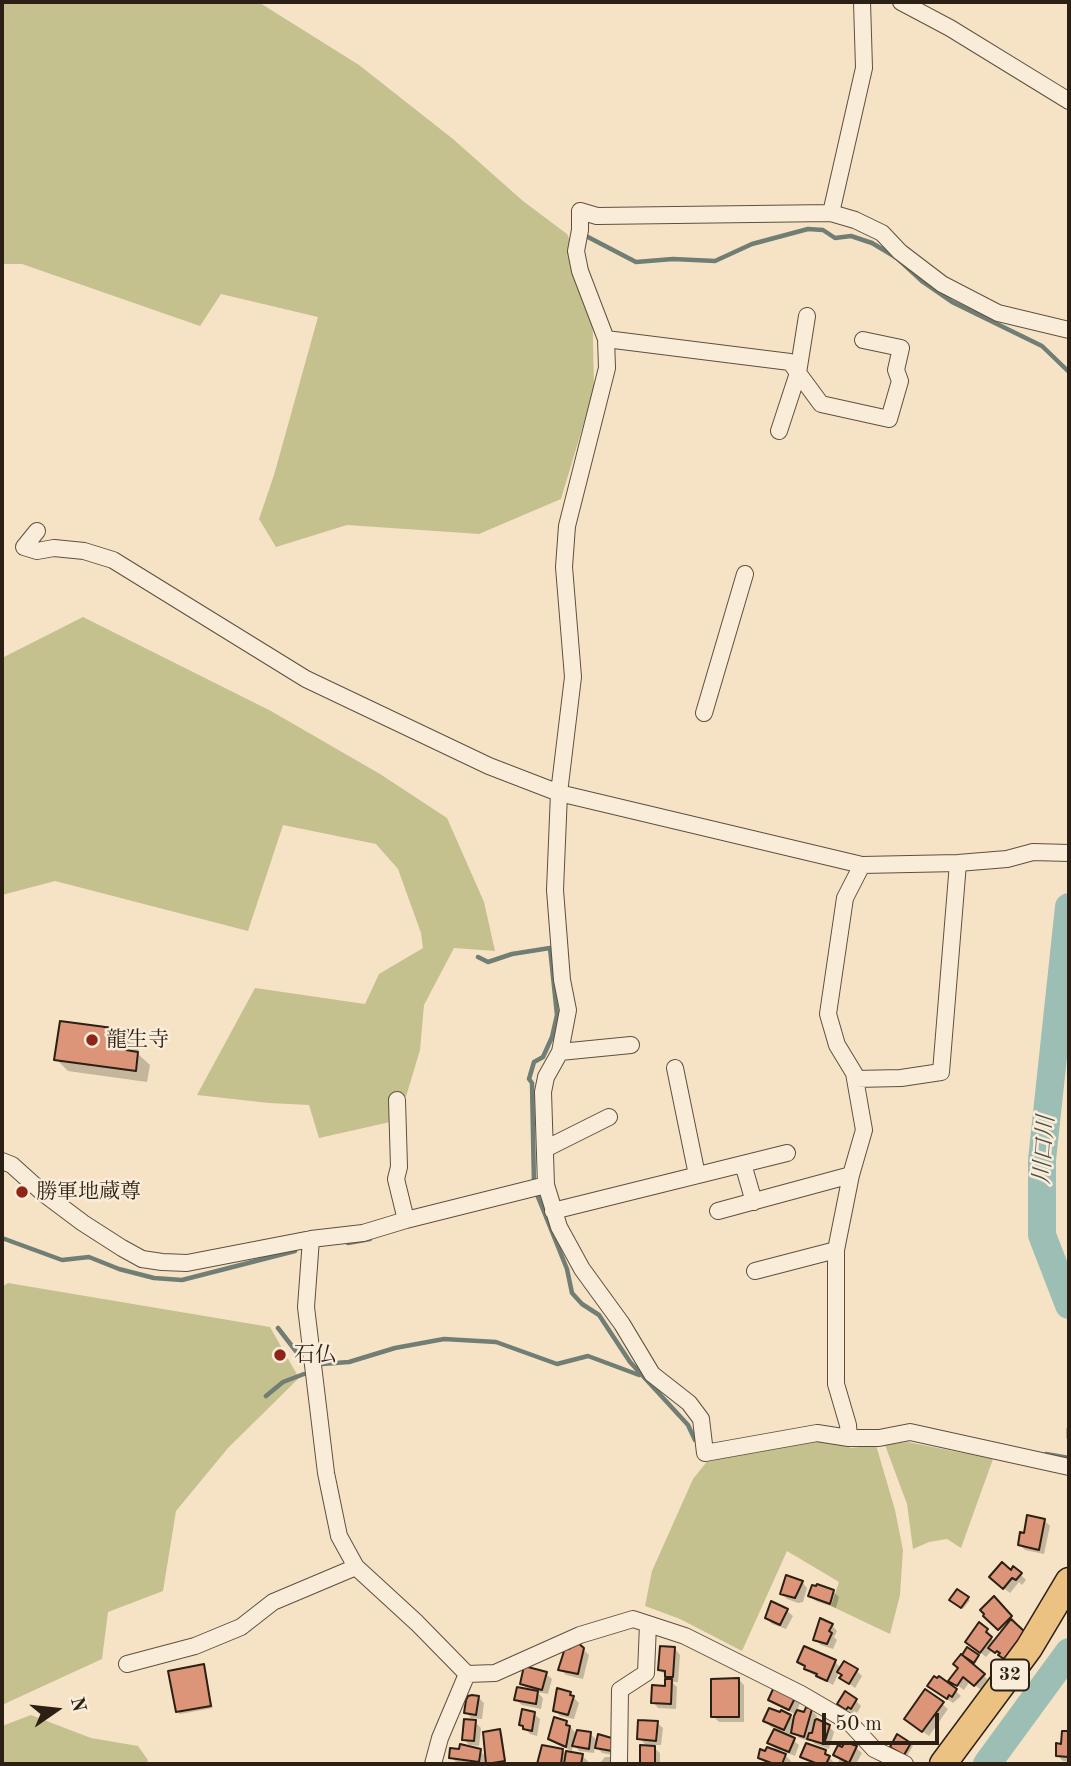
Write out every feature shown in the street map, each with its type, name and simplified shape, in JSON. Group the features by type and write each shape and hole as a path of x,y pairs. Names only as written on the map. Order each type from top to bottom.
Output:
{"main road":[{"name":"32","path":"943,1764 1030,1648 1069,1581"}],"street":[{"path":"831,213 863,68 862,2"},
{"path":"901,2 950,28 1069,101"},
{"path":"1069,330 998,313 942,284 900,252 882,233 855,220 831,213 597,216 580,211 576,251 580,271 606,339 607,368 567,526 564,567 573,677 559,793 555,890 562,980 568,1010 560,1052 546,1077 543,1092 545,1185 559,1227 582,1269 622,1324 652,1374 689,1403 701,1419 705,1453 817,1433 849,1438 879,1438 910,1432 1069,1467"},
{"path":"779,431 798,373 807,316"},
{"path":"606,339 790,362 821,404 889,419 900,381 896,370 901,348 863,340"},
{"path":"37,531 24,547 37,551 54,548 84,551 113,560 306,679 489,766 559,793 862,865 958,863 1007,859 1033,852 1069,853"},
{"path":"704,713 745,574"},
{"path":"855,1079 901,1078 940,1072 958,863"},
{"path":"849,1438 836,1384 836,1250 851,1175 864,1130 855,1079 837,1045 828,1014 845,898 862,865"},
{"path":"560,1052 631,1045"},
{"path":"675,1068 697,1175"},
{"path":"397,1100 399,1167 396,1179 406,1220"},
{"path":"545,1149 609,1117"},
{"path":"553,1211 787,1153"},
{"path":"2,1161 12,1165 83,1223 142,1259 187,1263 312,1239 363,1233 545,1185"},
{"path":"743,1164 754,1202"},
{"path":"718,1211 851,1175"},
{"path":"312,1239 306,1307 326,1473 339,1536 356,1567 467,1674 495,1673 580,1635 633,1619 685,1636 801,1694 849,1722 874,1749 905,1764"},
{"path":"755,1271 836,1250"},
{"path":"127,1664 195,1646 241,1627 273,1602 356,1567"},
{"path":"619,1762 620,1690 646,1673 648,1624"},
{"path":"433,1764 440,1738 467,1674"}],"shaded area":[{"path":"2,2 260,3 359,65 453,139 523,201 567,234 592,292 594,389 561,499 479,534 347,525 276,547 259,519 318,317 221,294 200,326 22,264 2,264"},
{"path":"83,617 271,711 380,774 447,818 484,902 495,951 454,948 424,1005 420,1050 399,1120 319,1138 309,1105 197,1095 255,988 365,1004 379,974 423,948 421,933 398,869 376,844 283,825 248,931 55,881 2,895 2,658"},
{"path":"8,1283 270,1327 299,1378 228,1448 176,1511 163,1591 108,1612 102,1659 2,1705 2,1287"},
{"path":"820,1435 851,1448 876,1445 895,1510 903,1550 900,1595 890,1634 831,1606 839,1582 787,1551 742,1651 680,1619 645,1606 652,1571 693,1479 713,1454"},
{"path":"908,1442 993,1459 961,1548 947,1539 929,1542 913,1549 907,1504 885,1445"},
{"path":"31,1715 91,1738 138,1746 148,1760 147,1764 2,1764 2,1726"}],"building":[{"name":"龍生寺","path":"60,1021 128,1030 126,1050 138,1052 136,1071 54,1060"},
{"path":"1027,1515 1045,1519 1039,1550 1018,1545 1020,1532 1024,1533"},
{"path":"1002,1562 1011,1570 1013,1566 1022,1573 1016,1580 1012,1578 1003,1589 989,1577"},
{"path":"786,1575 803,1581 795,1598 780,1594"},
{"path":"812,1585 834,1590 830,1604 808,1596"},
{"path":"957,1589 969,1597 961,1608 949,1600"},
{"path":"994,1596 1012,1616 998,1630 980,1610"},
{"path":"771,1601 788,1609 780,1625 765,1618"},
{"path":"820,1618 833,1624 827,1644 813,1640"},
{"path":"1011,1619 1025,1632 1004,1659 998,1655 1000,1653 988,1648"},
{"path":"979,1622 988,1629 986,1632 992,1637 980,1653 965,1642"},
{"path":"578,1643 584,1648 578,1674 558,1670 565,1648 569,1649"},
{"path":"660,1646 675,1647 673,1677 665,1677 665,1671 658,1670"},
{"path":"804,1646 836,1660 827,1681 804,1669 805,1666 797,1662"},
{"path":"967,1647 979,1655 974,1663 962,1655"},
{"path":"961,1654 985,1674 974,1686 963,1677 957,1686 948,1681 958,1668 953,1664"},
{"path":"844,1661 858,1669 849,1684 839,1678 842,1675 837,1672"},
{"path":"204,1664 211,1706 176,1712 168,1671"},
{"path":"524,1666 547,1672 542,1690 520,1684"},
{"path":"934,1676 939,1676 957,1689 952,1697 949,1695 947,1699 927,1686"},
{"path":"739,1678 739,1717 711,1717 711,1679"},
{"path":"665,1679 672,1679 671,1704 651,1703 652,1685 665,1686"},
{"path":"517,1687 538,1691 536,1704 514,1700"},
{"path":"774,1687 796,1696 789,1710 768,1700"},
{"path":"557,1688 571,1692 570,1695 574,1696 568,1715 553,1711"},
{"path":"925,1689 944,1702 922,1732 904,1719"},
{"path":"845,1691 857,1699 851,1709 848,1707 846,1710 837,1704"},
{"path":"472,1695 479,1696 476,1715 464,1713 466,1700"},
{"path":"806,1707 812,1709 804,1737 791,1733 797,1710 804,1712"},
{"path":"769,1708 791,1715 784,1730 763,1721"},
{"path":"522,1709 535,1712 532,1731 519,1725"},
{"path":"554,1717 567,1721 566,1725 570,1726 566,1747 548,1739"},
{"path":"464,1719 476,1720 474,1741 462,1740"},
{"path":"817,1719 830,1725 824,1744 807,1739"},
{"path":"638,1720 658,1721 656,1741 637,1739"},
{"path":"500,1729 505,1761 486,1764 483,1732"},
{"path":"774,1729 795,1738 789,1752 767,1743"},
{"path":"577,1730 591,1732 589,1749 572,1746"},
{"path":"1062,1731 1069,1731 1069,1757 1056,1756 1056,1743 1061,1744"},
{"path":"598,1734 615,1739 612,1751 595,1748"},
{"path":"897,1734 911,1743 904,1755 890,1747"},
{"path":"845,1742 857,1746 849,1763 833,1755 838,1745 842,1747"},
{"path":"806,1743 826,1750 825,1754 830,1756 826,1764 800,1757"},
{"path":"460,1744 481,1749 479,1762 449,1758 450,1748 459,1749"},
{"path":"542,1745 563,1749 561,1764 537,1764"},
{"path":"640,1745 655,1746 655,1764 640,1763"},
{"path":"767,1747 786,1754 782,1764 758,1758 760,1749 765,1751"},
{"path":"566,1751 583,1754 581,1764 564,1764"}],"waterway":[{"path":"586,236 636,262 673,259 715,261 752,244 808,229 823,230 835,238 851,236 872,243 897,258 923,282 952,302 1042,346 1069,372"},
{"name":"川口川","path":"1069,907 1042,1160 1042,1235 1069,1305"},
{"path":"478,957 488,962 512,954 550,948 557,1015 552,1037 543,1057 534,1062 529,1079 532,1083 534,1184"},
{"path":"536,1192 567,1269 572,1293 582,1304 599,1315 630,1362 688,1425 695,1440"},
{"path":"2,1238 62,1260 89,1257 119,1269 154,1278 182,1280 295,1251"},
{"path":"348,1243 370,1239"},
{"path":"278,1328 302,1359"},
{"path":"322,1364 349,1362 395,1348 444,1339 496,1342 557,1364 588,1356 639,1375"},
{"path":"266,1396 283,1382 304,1374"},
{"path":"1046,1454 1069,1458"},
{"name":"川口川","path":"987,1764 1069,1652"}],"place":[{"name":"龍生寺","path":"92,1040"},
{"name":"勝軍地蔵尊","path":"22,1192"},
{"name":"石仏","path":"280,1355"}]}
